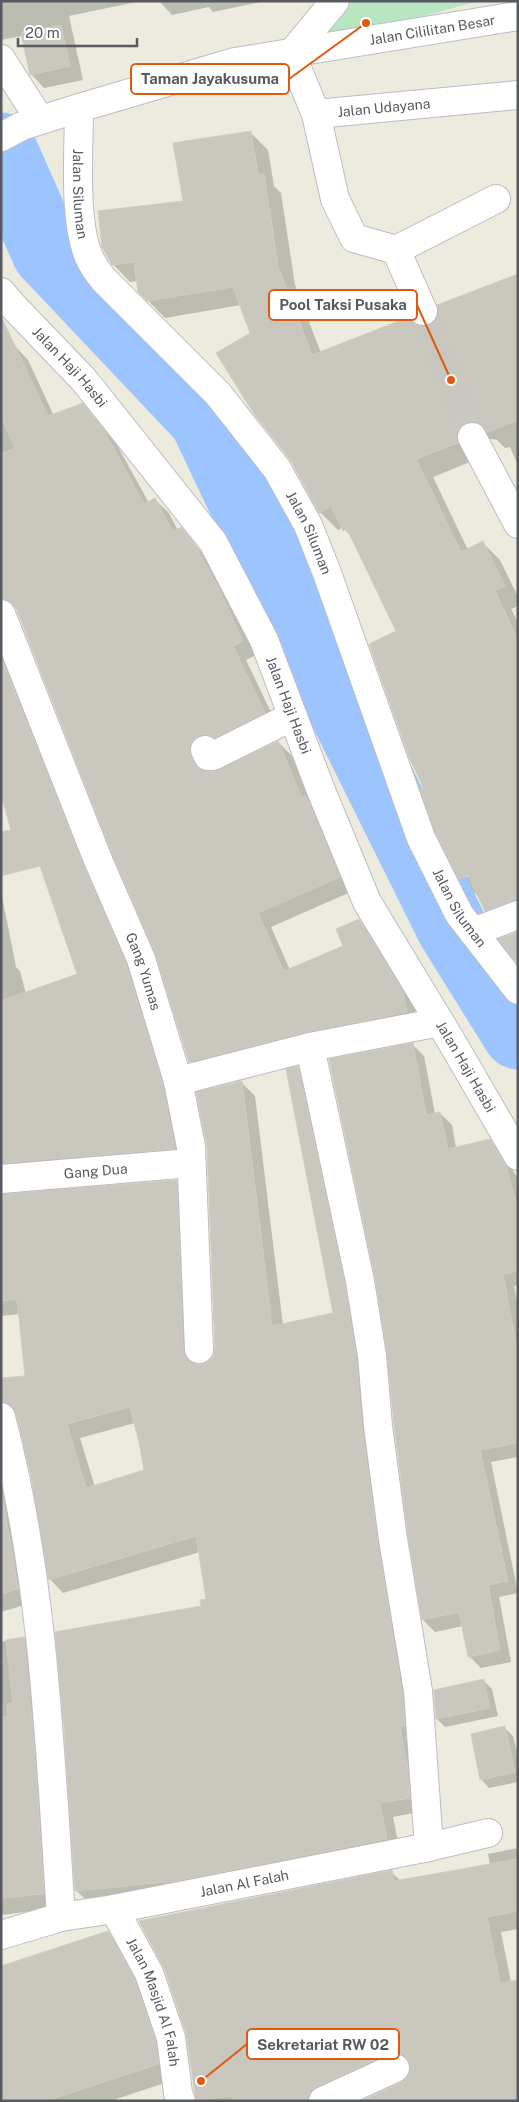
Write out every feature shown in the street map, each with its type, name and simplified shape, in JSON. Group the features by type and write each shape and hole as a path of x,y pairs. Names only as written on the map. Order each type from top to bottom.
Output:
{"street":[{"path":"335,1 290,54 316,114 335,199 354,238 396,250 496,199"},
{"name":"Jalan Cililitan Besar","path":"21,128 79,108 235,62 518,16"},
{"path":"1,59 21,128"},
{"name":"Jalan Udayana","path":"316,114 518,95"},
{"name":"Jalan Siluman","path":"79,108 79,213 89,257 104,280 218,394 277,469 308,526 327,573 421,838 459,914 518,990"},
{"path":"396,250 423,311"},
{"name":"Jalan Haji Hasbi","path":"1,292 84,380 213,542 264,640 292,716 367,902 518,1156"},
{"path":"472,437 518,524"},
{"name":"Gang Yumas","path":"1,614 95,850 141,959 178,1081 188,1124 199,1349"},
{"path":"205,750 208,756 213,756 292,716"},
{"path":"474,932 518,915"},
{"path":"178,1081 310,1047 440,1022"},
{"path":"310,1047 360,1281 372,1356 378,1426 393,1539 418,1691 429,1847"},
{"name":"Gang Dua","path":"1,1179 191,1164"},
{"path":"1,1417 6,1459 32,1575 40,1633 48,1708 61,1917"},
{"name":"Jalan Al Falah","path":"1,1935 61,1917 114,1909 429,1847 488,1833"},
{"name":"Jalan Masjid Al Falah","path":"114,1909 152,1982 171,2038 178,2093 181,2101"},
{"path":"323,2101 395,2068"}],"green space":[{"path":"353,1 478,1 317,46"}],"building":[{"path":"61,25 70,66 30,75 21,33"},
{"path":"251,131 258,175 264,174 278,266 312,355 409,317 414,324 421,326 429,325 436,320 438,313 437,305 518,274 518,420 487,432 480,424 473,421 465,423 459,429 456,436 458,443 416,459 461,552 483,541 505,586 495,591 518,640 518,900 485,911 468,875 459,879 435,832 420,789 423,787 409,757 369,644 396,631 347,529 343,531 331,506 319,513 291,461 254,414 216,353 250,333 233,287 147,301 138,292 134,262 112,265 102,247 98,211 183,201 173,143"},
{"path":"1,316 48,416 83,403 103,429 144,504 155,498 173,532 181,527 193,541 219,589 243,641 233,646 265,713 214,738 206,734 198,736 192,742 190,749 191,757 199,769 213,772 278,741 302,798 306,796 340,877 258,913 284,971 343,946 336,929 359,919 403,991 407,1012 306,1032 189,1062 155,953 112,854 16,608 10,602 1,599 1,454 15,448 1,417"},
{"path":"1,657 84,866 126,964 163,1085 175,1149 1,1163 1,1001 77,974 40,866 1,876 1,832 11,830 1,795"},
{"path":"518,932 518,964 498,939"},
{"path":"413,1043 426,1115 440,1112 448,1149 490,1139 506,1166 518,1209 518,1271 503,1274 518,1354 518,1443 480,1450 508,1581 488,1585 500,1650 468,1657 459,1612 422,1620 408,1537 387,1354 375,1278 329,1059"},
{"path":"298,1066 345,1284 356,1358 362,1428 402,1693 405,1726 400,1727 408,1769 410,1798 380,1803 387,1839 176,1881 75,1891 64,1727 55,1632 201,1606 200,1600 206,1599 196,1536 48,1580 31,1476 16,1413 12,1406 1,1402 1,1378 25,1376 17,1299 1,1301 1,1194 177,1180 183,1350 191,1363 199,1365 207,1362 213,1357 215,1348 207,1146 196,1092 242,1081 272,1326 333,1313 286,1069","holes":["130,1407 144,1470 86,1488 67,1424"]},
{"path":"1,1487 18,1589 1,1594"},
{"path":"24,1637 33,1730 44,1894 1,1898 1,1717 8,1716 7,1704 13,1703 6,1640"},
{"path":"484,1679 490,1708 436,1719 434,1690"},
{"path":"505,1726 515,1772 480,1780 471,1734"},
{"path":"518,1859 518,1911 487,1917 500,1983 518,1980 518,2101 361,2101 402,2082 407,2077 410,2070 409,2061 404,2055 396,2052 316,2087 310,2092 308,2101 233,2101 232,2096 196,2101 186,2033 164,1968 139,1921 392,1870 394,1881"},
{"path":"108,1931 135,1979 156,2042 159,2064 46,2101 1,2101 1,1966"}],"waterway":[{"path":"1,148 47,252 204,418 317,656 452,928 518,1034"}],"tunnel":[{"path":"423,311 472,437"}],"place":[{"name":"Taman Jayakusuma","path":"366,23"},
{"name":"Pool Taksi Pusaka","path":"451,380"},
{"name":"Sekretariat RW 02","path":"201,2081"}]}
